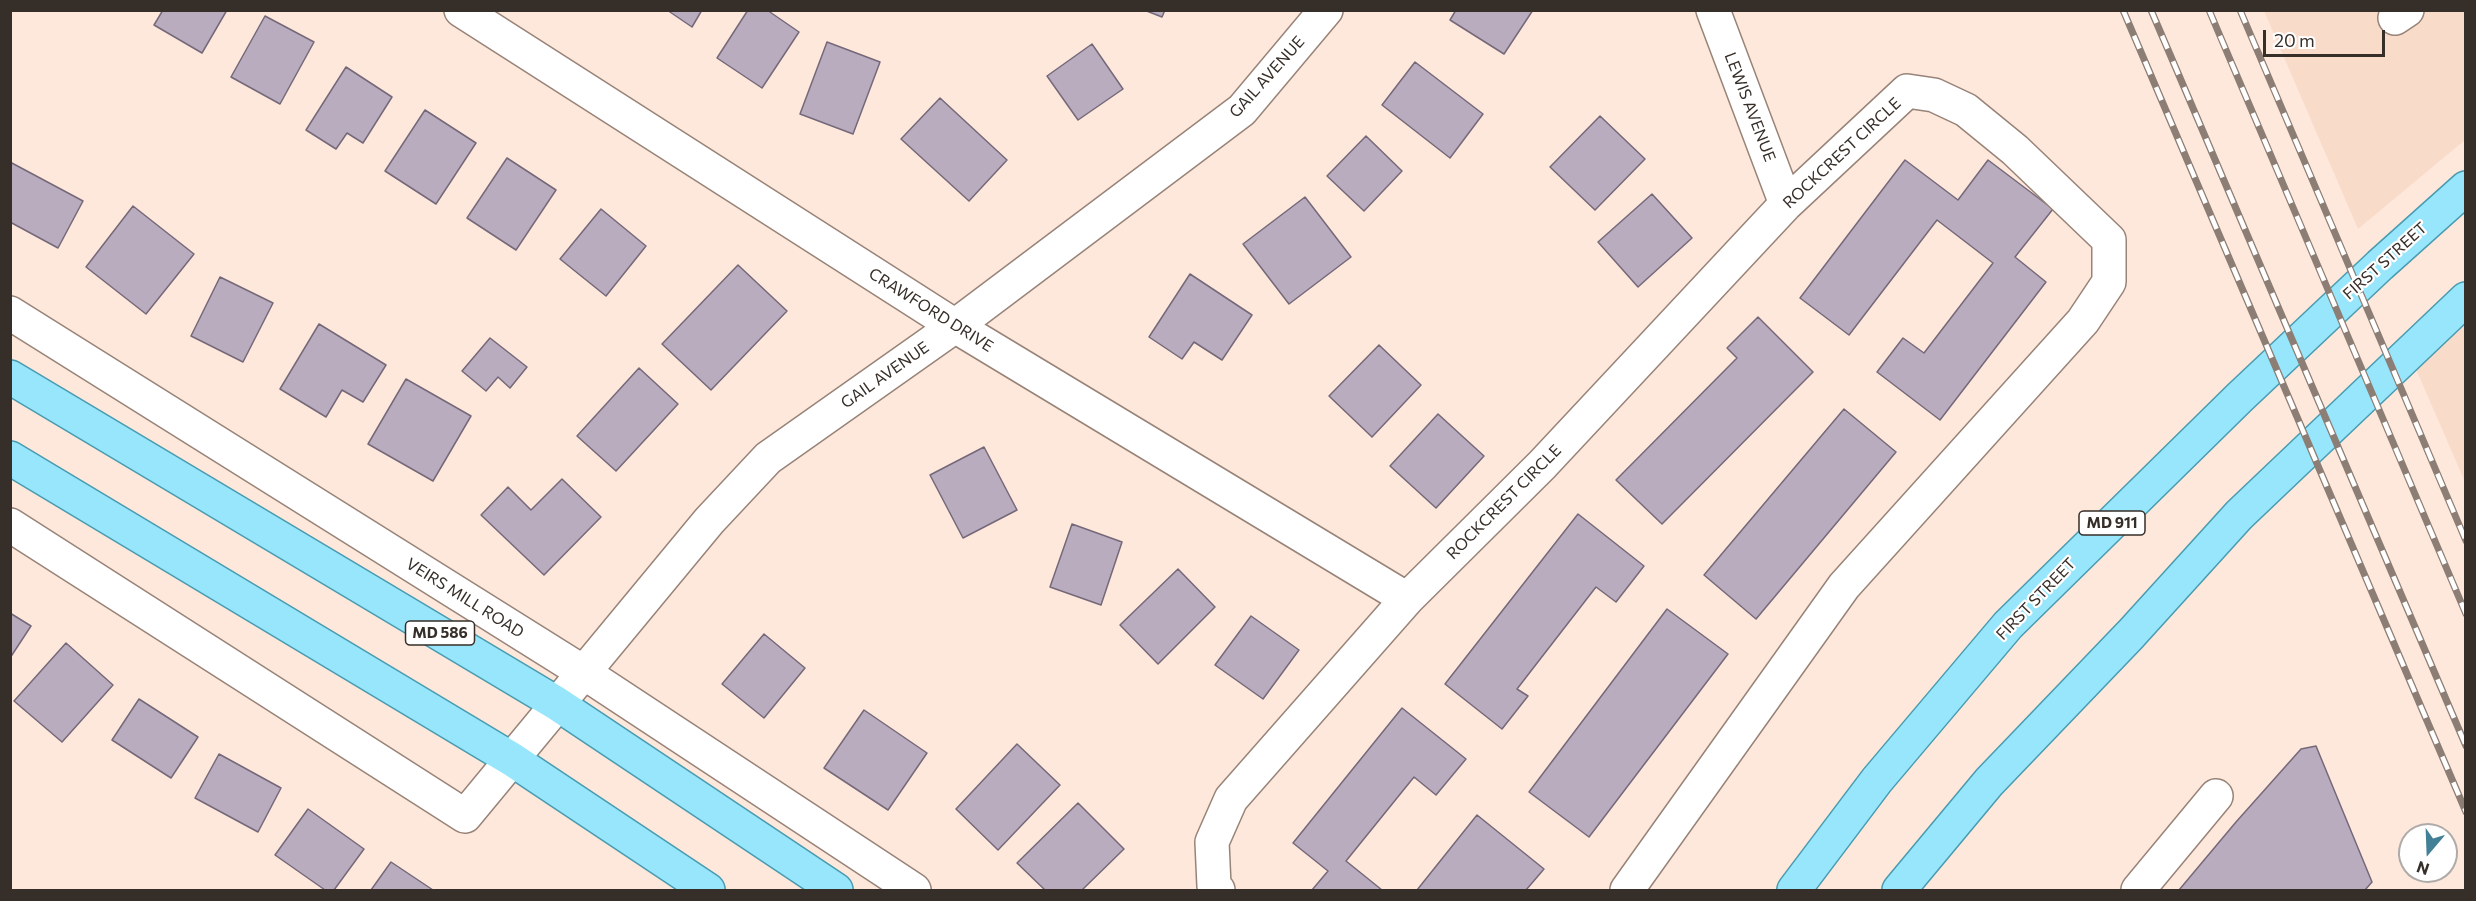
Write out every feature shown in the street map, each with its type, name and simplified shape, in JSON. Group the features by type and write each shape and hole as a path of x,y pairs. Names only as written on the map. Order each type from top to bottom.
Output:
{"main road":[{"name":"FIRST STREET","path":"1794,891 1877,780 2008,625 2239,398 2380,265 2466,188"},
{"path":"1899,891 1989,782 2131,634 2239,515 2466,299"},
{"name":"MD 586","path":"10,376 556,703 836,891"},
{"path":"10,458 513,760 708,891"}],"street":[{"name":"CRAWFORD DRIVE","path":"461,10 955,326 1407,599"},
{"name":"GAIL AVENUE","path":"513,760 556,703 709,520 768,459 955,326 1242,110 1326,10"},
{"name":"LEWIS AVENUE","path":"1713,10 1786,204"},
{"name":"ROCKCREST CIRCLE","path":"1218,891 1214,886 1212,842 1231,799 1407,599 1542,465 1786,204 1907,91 1934,95 1965,110 2015,150 2109,240 2109,282 2083,321 1844,586 1627,891"},
{"name":"VEIRS MILL ROAD","path":"10,313 583,672 914,891"},
{"path":"10,525 465,816 513,760"},
{"path":"2138,891 2216,796"}],"shaded area":[{"path":"2264,11 2465,11 2465,140 2358,229"},
{"path":"2465,299 2465,482 2409,353"}],"building":[{"path":"163,10 227,10 202,53 154,25"},
{"path":"667,10 702,10 692,27"},
{"path":"748,10 767,10 799,32 762,88 717,58"},
{"path":"1144,10 1165,10 1162,17"},
{"path":"1456,10 1533,10 1504,54 1450,20"},
{"path":"265,16 314,42 280,104 231,77"},
{"path":"827,42 880,62 853,134 800,114"},
{"path":"1092,44 1123,89 1078,120 1047,76"},
{"path":"1415,62 1483,114 1450,158 1382,105"},
{"path":"346,67 392,97 363,143 347,133 336,149 306,130"},
{"path":"940,98 1007,160 969,201 901,139"},
{"path":"425,110 476,143 436,204 385,171"},
{"path":"1600,116 1645,159 1595,210 1550,167"},
{"path":"1366,136 1402,171 1364,211 1327,176"},
{"path":"507,158 556,190 516,250 467,218"},
{"path":"1905,160 1958,200 1988,160 2053,209 2015,257 2046,282 1940,420 1877,372 1903,338 1924,353 1993,263 1937,220 1849,335 1800,298"},
{"path":"10,162 83,201 58,248 10,222"},
{"path":"1652,194 1692,238 1638,287 1598,242"},
{"path":"1305,197 1351,257 1289,304 1243,244"},
{"path":"133,206 194,254 146,314 86,267"},
{"path":"601,209 646,246 606,296 560,259"},
{"path":"738,265 787,311 711,390 662,344"},
{"path":"1190,274 1252,315 1222,360 1194,342 1182,359 1149,337"},
{"path":"220,277 273,303 243,362 191,336"},
{"path":"1758,317 1813,372 1662,524 1616,480 1737,358 1727,348"},
{"path":"319,324 386,365 363,402 342,390 326,417 280,389"},
{"path":"490,338 527,367 510,388 498,377 486,391 462,371"},
{"path":"1379,345 1421,385 1372,437 1329,396"},
{"path":"639,368 678,404 616,471 577,436"},
{"path":"406,379 471,416 433,481 368,444"},
{"path":"1844,409 1896,452 1756,619 1704,575"},
{"path":"1438,414 1484,456 1436,508 1390,466"},
{"path":"984,447 1017,510 963,538 930,475"},
{"path":"562,479 601,517 544,575 481,515 508,487 531,510"},
{"path":"1578,514 1644,566 1616,602 1596,587 1517,689 1528,696 1502,729 1445,684"},
{"path":"1072,524 1122,542 1101,605 1050,587"},
{"path":"1178,569 1215,607 1158,664 1120,625"},
{"path":"1667,609 1728,654 1589,837 1529,792"},
{"path":"10,613 31,626 10,658"},
{"path":"1251,616 1299,650 1263,699 1215,665"},
{"path":"764,634 805,668 764,718 722,684"},
{"path":"66,643 113,685 62,742 14,701"},
{"path":"139,699 198,737 171,778 112,740"},
{"path":"1402,708 1466,759 1436,795 1414,777 1346,861 1382,890 1312,890 1328,871 1293,843"},
{"path":"864,710 927,753 888,810 824,768"},
{"path":"1017,744 1060,785 998,850 956,809"},
{"path":"2316,746 2372,882 2365,890 2179,890 2301,749"},
{"path":"219,754 281,788 258,832 195,798"},
{"path":"1078,803 1124,849 1082,890 1045,890 1017,863"},
{"path":"308,809 364,849 334,890 325,890 275,855"},
{"path":"1477,815 1544,869 1526,890 1417,890"},
{"path":"391,862 433,890 371,890"}],"railway":[{"path":"2123,10 2466,812"},
{"path":"2151,10 2466,746"},
{"path":"2209,10 2466,614"},
{"path":"2240,10 2466,541"}]}
